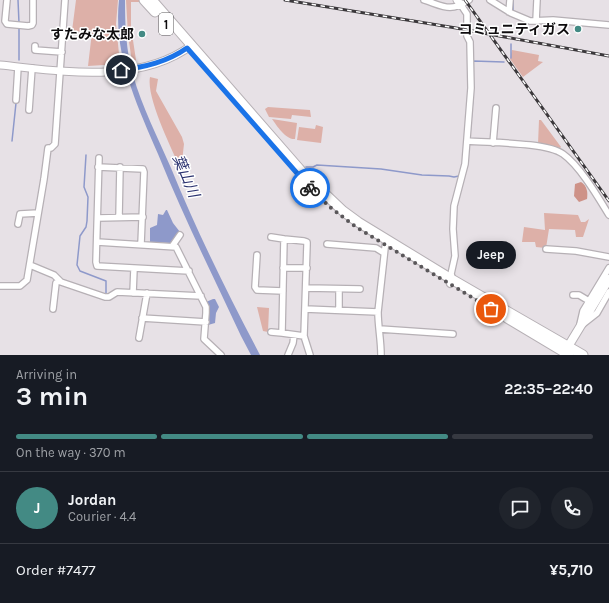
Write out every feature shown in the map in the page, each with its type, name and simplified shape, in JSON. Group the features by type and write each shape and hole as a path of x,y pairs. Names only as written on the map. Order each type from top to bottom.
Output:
{"highway":[{"name":"1","path":"144,0 189,47"},
{"name":"1","path":"152,0 189,47 314,192 331,208 356,227 385,245 452,282 566,352 583,355"}],"main road":[{"path":"566,352 580,326 609,280"}],"street":[{"path":"7,0 7,24 28,26 32,25 33,23 33,0"},
{"path":"0,287 16,286 23,284 27,280 48,148 51,148 55,144 65,0"},
{"path":"424,0 446,8 454,8 459,2 469,0"},
{"path":"490,0 510,12 530,21 555,20 609,26"},
{"path":"510,0 510,12"},
{"path":"536,21 537,0"},
{"path":"452,282 455,256 453,229 454,206 465,164 471,88 470,42 467,36 467,14 459,2"},
{"path":"35,46 34,50 62,52"},
{"path":"0,65 60,71 94,72 121,70 166,60 174,57 189,47"},
{"path":"16,100 18,67"},
{"path":"30,110 32,68"},
{"path":"493,143 496,108"},
{"path":"467,141 544,146 562,153 576,166 609,215"},
{"path":"99,158 96,262 98,266 189,271"},
{"path":"98,167 143,169 143,217 141,244"},
{"path":"119,217 120,168"},
{"path":"18,224 20,214 38,213"},
{"path":"98,218 143,217"},
{"path":"173,245 180,235"},
{"path":"271,237 307,242 304,336 310,355"},
{"path":"282,333 284,239"},
{"path":"97,242 173,245 178,249 206,307 206,322 203,337 221,355"},
{"path":"327,244 376,248 385,245 378,312 381,355"},
{"path":"546,249 576,251 609,257"},
{"path":"257,255 257,290 283,291"},
{"path":"30,265 54,274 62,282 105,298 109,298 117,292 201,296"},
{"path":"283,268 307,268"},
{"path":"580,326 583,311 609,268"},
{"path":"133,293 134,269"},
{"path":"53,309 56,284 59,280"},
{"path":"306,288 360,289"},
{"path":"339,289 339,310"},
{"path":"580,326 597,313 609,292"},
{"path":"139,338 147,294"},
{"path":"573,295 579,295 589,301"},
{"path":"305,308 378,312"},
{"path":"142,318 206,322"},
{"path":"380,329 454,334"},
{"path":"271,332 304,336"},
{"path":"288,355 293,344 294,335"}],"shaded area":[{"path":"76,0 118,0 116,24 120,64 88,66 92,32 72,31"},
{"path":"126,0 139,0 140,2 131,2 131,27 136,60 132,62 128,35"},
{"path":"512,50 539,55 538,61 543,62 523,77 510,59"},
{"path":"150,77 158,79 156,91 182,137 184,144 181,170 156,110 150,86"},
{"path":"268,107 310,110 311,117 292,115 291,119 269,117 265,109"},
{"path":"272,119 297,123 295,139 285,135"},
{"path":"539,120 541,120 561,147 560,148 538,144"},
{"path":"316,125 323,127 321,143 297,140 299,127 315,129"},
{"path":"581,182 586,187 587,199 579,202 574,196 575,184"},
{"path":"544,213 578,215 581,222 585,222 589,219 583,237 576,237 575,230 549,229 546,248 536,247 535,242 522,242 524,227 545,230"},
{"path":"257,307 269,308 268,332 263,331"}],"water":[{"path":"119,0 125,0 127,47 133,75 146,111 191,216 260,355 251,355 241,336 188,223 142,117 128,79 123,60 118,20"},
{"path":"166,210 180,232 170,243 150,242 150,228 157,225 158,214 163,215"},
{"path":"215,299 219,307 216,313 215,323 208,325 209,309 206,302"}],"waterway":[{"path":"18,0 19,23"},
{"path":"513,0 513,10"},
{"path":"19,28 19,60"},
{"path":"511,44 511,58"},
{"path":"473,71 473,61 504,62"},
{"path":"470,134 473,97"},
{"path":"12,141 16,103"},
{"path":"86,155 84,187 88,197 87,221 86,227 80,236 77,265 80,271 106,281 106,294"},
{"path":"306,167 313,167 317,165 381,169 422,175 459,176"}],"railway":[{"path":"285,0 456,28 609,56"},
{"path":"465,0 609,201"}],"way so far":[{"path":"310,188 331,208 356,227 491,309"}],"place":[{"name":"コミュニティガス","path":"578,29"},
{"name":"すたみな太郎","path":"142,34"},
{"name":"Jeep","path":"491,309"}],"route":[{"path":"121,70 166,60 174,57 187,48 310,188"}],"water label":[{"name":"葉山川","path":"186,176"}]}
